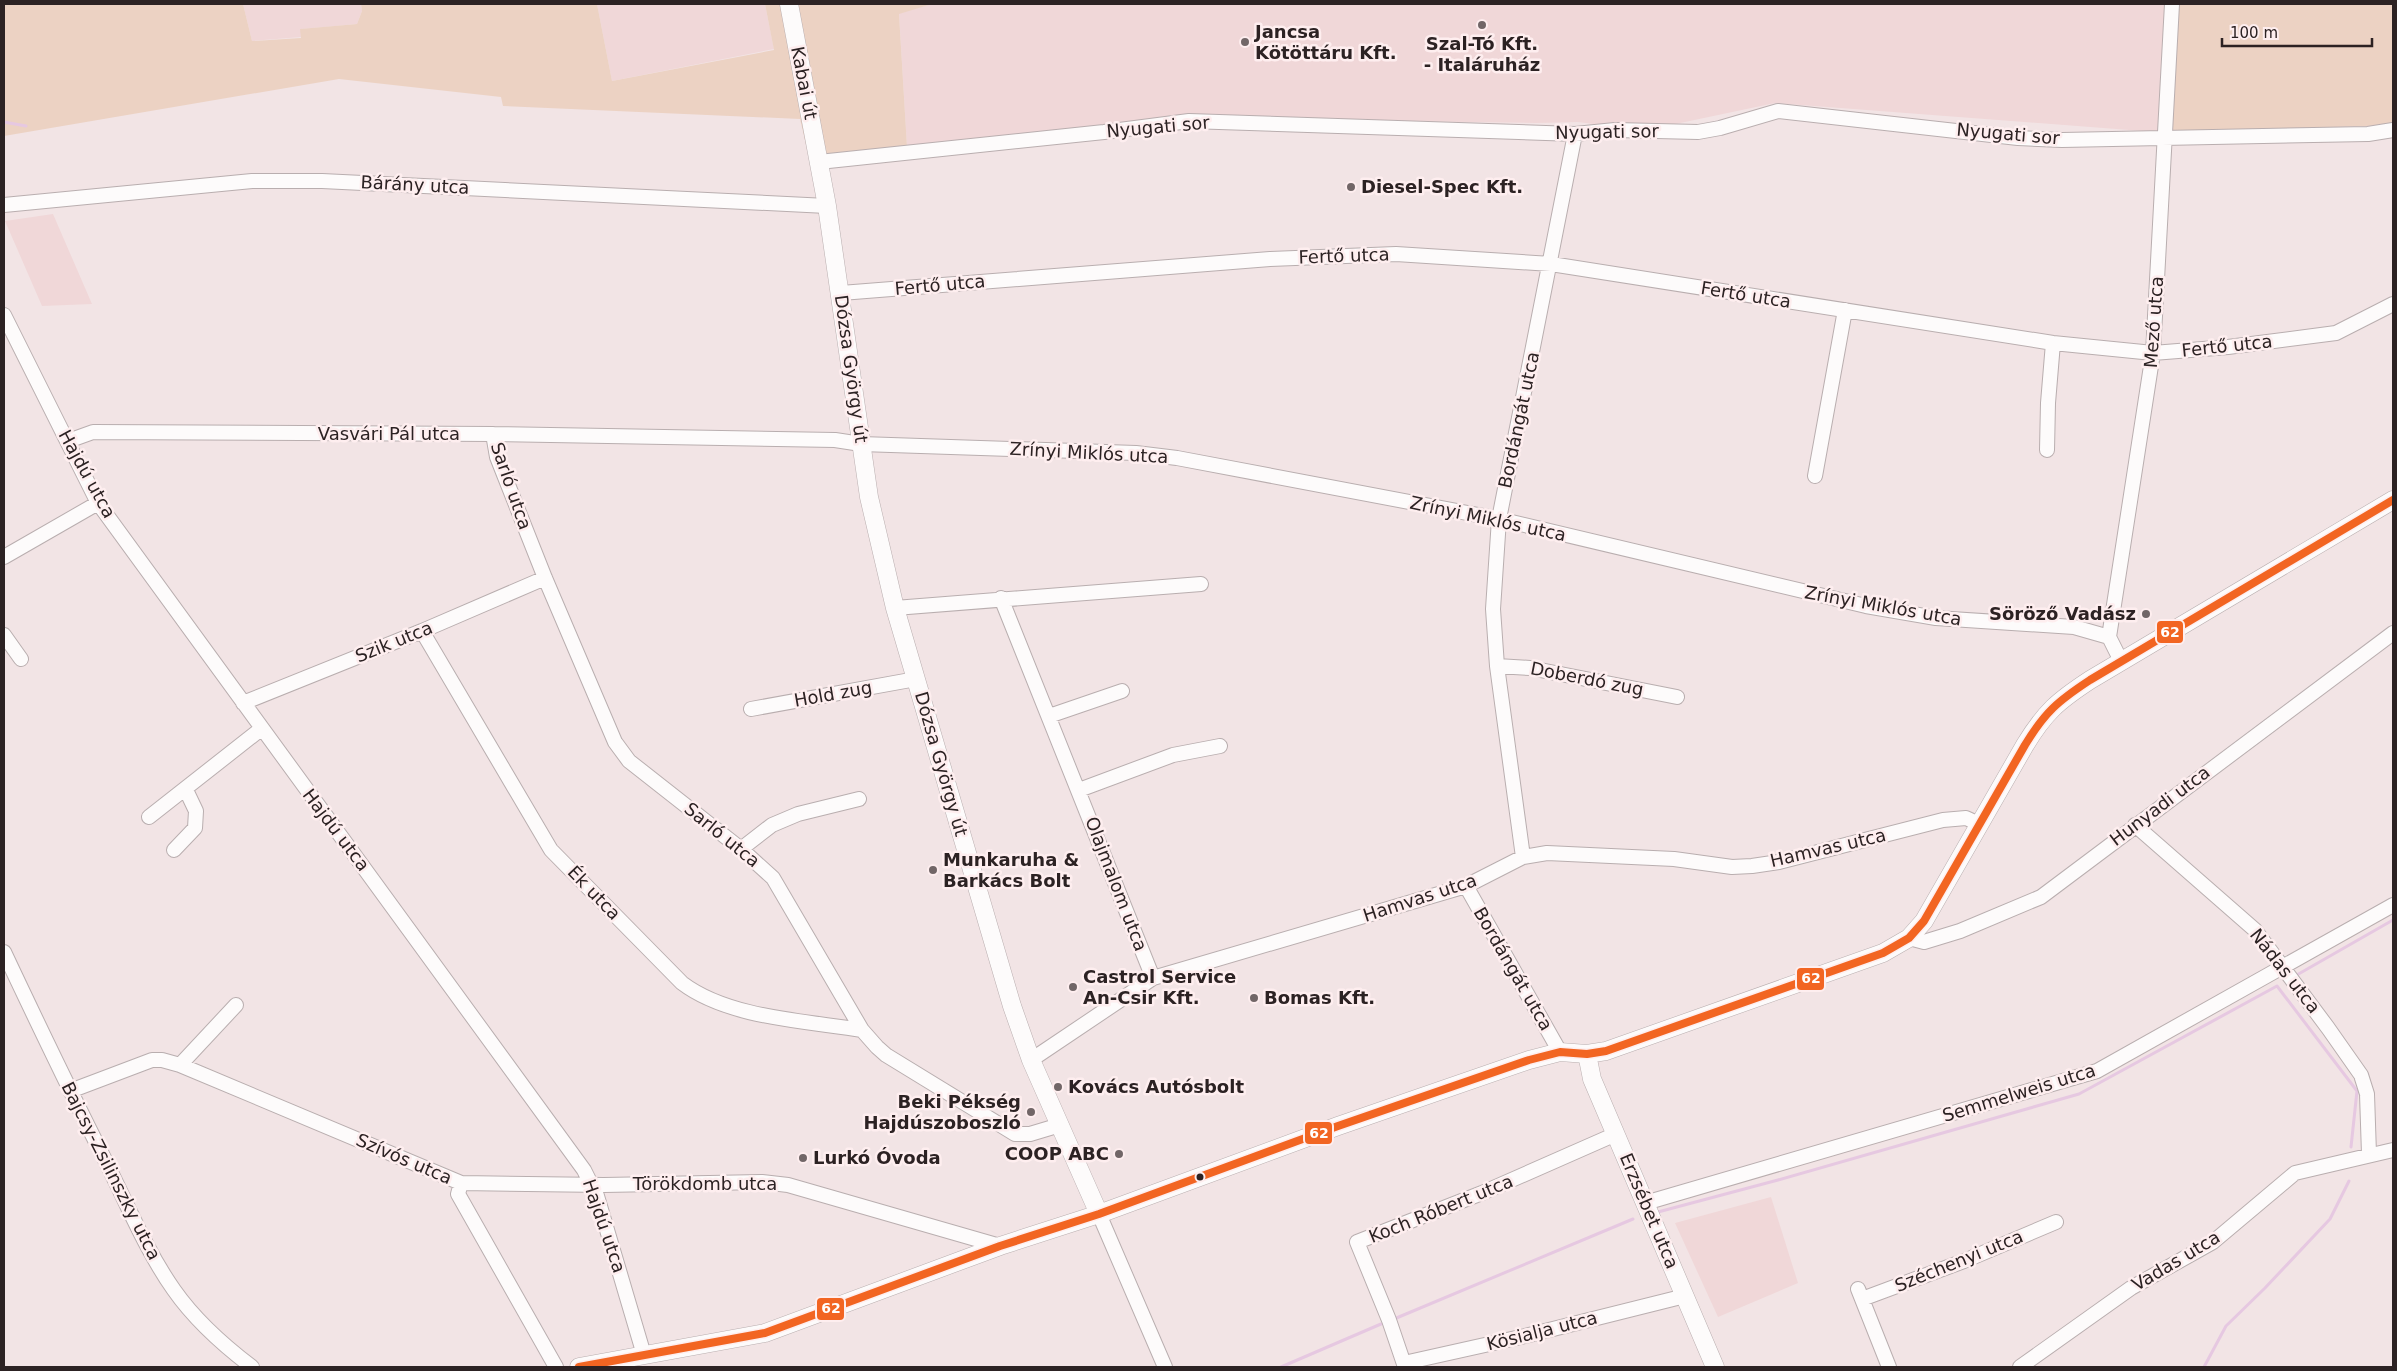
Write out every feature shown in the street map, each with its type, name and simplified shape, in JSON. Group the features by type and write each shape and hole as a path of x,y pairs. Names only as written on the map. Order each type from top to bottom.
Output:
{"main road":[{"name":"Kabai út","path":"790,4 819,162"},
{"name":"Dózsa György út","path":"819,162 841,293 871,506 895,608 1009,996 1031,1060 1100,1214"},
{"path":"579,1367 765,1333 1000,1246 1100,1214 1338,1126 1529,1060 1560,1052 1587,1054 1606,1052 1883,953 1909,938 1924,921 2041,719 2063,697 2393,500"},
{"name":"Erzsébet utca","path":"1587,1054 1592,1079 1714,1367"}],"street":[{"name":"Mező utca","path":"2109,637 2154,353 2172,4"},
{"name":"Nyugati sor","path":"819,162 1104,132 1189,121 1576,134 1615,130 1698,132 1720,128 1778,111 2018,138 2098,140 2368,134 2393,130"},
{"name":"Bordángát utca","path":"1523,857 1497,666 1493,609 1499,519 1576,134"},
{"name":"Bárány utca","path":"4,205 252,181 310,180 827,206"},
{"name":"Fertő utca","path":"841,293 1270,259 1396,254 1551,264 2054,343 2154,353 2265,343 2336,333 2393,304"},
{"path":"1815,476 1845,310"},
{"name":"Hajdú utca","path":"4,315 98,503 261,729 498,1050 593,1185 644,1355"},
{"path":"2047,450 2048,403 2054,343"},
{"name":"Vasvári Pál utca","path":"68,441 94,432 493,434 835,440 861,444"},
{"name":"Sarló utca","path":"493,434 497,457 544,578 620,749 629,761 742,849 773,878 862,1030 886,1055 1015,1134 1030,1134 1060,1125"},
{"name":"Zrínyi Miklós utca","path":"861,444 1101,450 1169,457 1499,519 1866,606 1936,618 2074,627 2109,637"},
{"path":"4,557 98,503"},
{"name":"Szik utca","path":"243,703 422,631 544,578"},
{"path":"895,608 1001,598 1201,584"},
{"name":"Olajmalom utca","path":"1001,598 1153,978"},
{"name":"Ék utca","path":"422,631 552,850 682,984 708,999 742,1011 862,1030"},
{"name":"Hunyadi utca","path":"1909,938 1924,942 1960,931 2041,897 2393,633"},
{"path":"4,635 21,658"},
{"path":"2109,637 2121,661"},
{"name":"Doberdó zug","path":"1497,666 1530,668 1677,697"},
{"name":"Hold zug","path":"751,709 916,679"},
{"path":"1049,716 1122,691"},
{"path":"149,816 186,790 261,729"},
{"path":"1079,790 1173,755 1220,746"},
{"path":"174,850 195,828 196,810 186,790"},
{"path":"742,849 772,825 798,814 860,799"},
{"name":"Hamvas utca","path":"1031,1060 1153,978 1466,886 1523,857 1547,852 1674,859 1732,867 1779,862 1943,820 1966,818 1979,824"},
{"name":"Nádas utca","path":"2135,825 2255,930 2284,967 2361,1075 2367,1094 2369,1154"},
{"name":"Bordángát utca","path":"1466,886 1560,1052"},
{"name":"Semmelweis utca","path":"1645,1202 2097,1071 2393,905"},
{"name":"Bajcsy-Zsilinszky utca","path":"4,952 70,1091 154,1258 174,1290 214,1336 252,1367"},
{"path":"180,1065 236,1005"},
{"name":"Szívós utca","path":"70,1091 152,1060 162,1060 180,1065 461,1183 458,1194 556,1367"},
{"name":"Koch Róbert utca","path":"1404,1365 1389,1320 1357,1242 1507,1183 1616,1134"},
{"name":"Vadas utca","path":"2020,1367 2131,1288 2213,1242 2295,1173 2369,1154 2393,1150"},
{"name":"Törökdomb utca","path":"461,1183 593,1185 762,1182 788,1185 1000,1246"},
{"name":"Dózsa György út","path":"1100,1214 1165,1367"},
{"name":"Széchenyi utca","path":"1889,1367 1860,1294 1964,1261 2056,1222"},
{"name":"Kösialja utca","path":"1404,1365 1685,1296"}],"shaded area":[{"path":"4,4 243,4 252,41 301,38 300,29 357,24 362,11 361,4 597,4 612,81 774,50 765,4 932,4 899,14 907,147 809,157 800,119 503,106 501,97 339,79 4,136"},
{"path":"243,4 361,4 362,11 357,24 301,29 301,37 252,41"},
{"path":"597,4 765,4 774,49 612,81"},
{"path":"932,4 2168,4 2168,133 1775,103 1666,126 1617,127 1578,122 1169,118 907,147 899,13"},
{"path":"2168,4 2393,4 2393,125 2168,133"},
{"path":"53,214 92,304 42,306 5,221"},
{"path":"1771,1197 1798,1283 1718,1317 1675,1223"}],"waterway":[{"path":"4,122 26,126"},
{"path":"2295,976 2393,920"},
{"path":"1658,1212 1778,1180 2079,1094 2277,986 2357,1091 2351,1147"},
{"path":"2204,1367 2226,1326 2330,1219 2349,1181"},
{"path":"1394,1319 1633,1219"},
{"path":"1281,1367 1381,1324"}],"transit line":[{"name":"62","path":"579,1367 765,1333 1000,1246 1099,1214 1338,1126 1529,1060 1560,1052 1587,1054 1606,1051 1883,953 1909,938 1924,921 2025,745 2039,724 2053,708 2069,694 2090,680 2393,500"}],"place":[{"name":"Szal-Tó Kft. - Italáruház","path":"1482,25"},
{"name":"Jancsa Kötöttáru Kft.","path":"1245,42"},
{"name":"Diesel-Spec Kft.","path":"1351,187"},
{"name":"Söröző Vadász","path":"2146,614"},
{"name":"Munkaruha & Barkács Bolt","path":"933,870"},
{"name":"Castrol Service An-Csir Kft.","path":"1073,987"},
{"name":"Bomas Kft.","path":"1254,998"},
{"name":"Kovács Autósbolt","path":"1058,1087"},
{"name":"Beki Pékség Hajdúszoboszló","path":"1031,1112"},
{"name":"COOP ABC","path":"1119,1154"},
{"name":"Lurkó Óvoda","path":"803,1158"}]}
